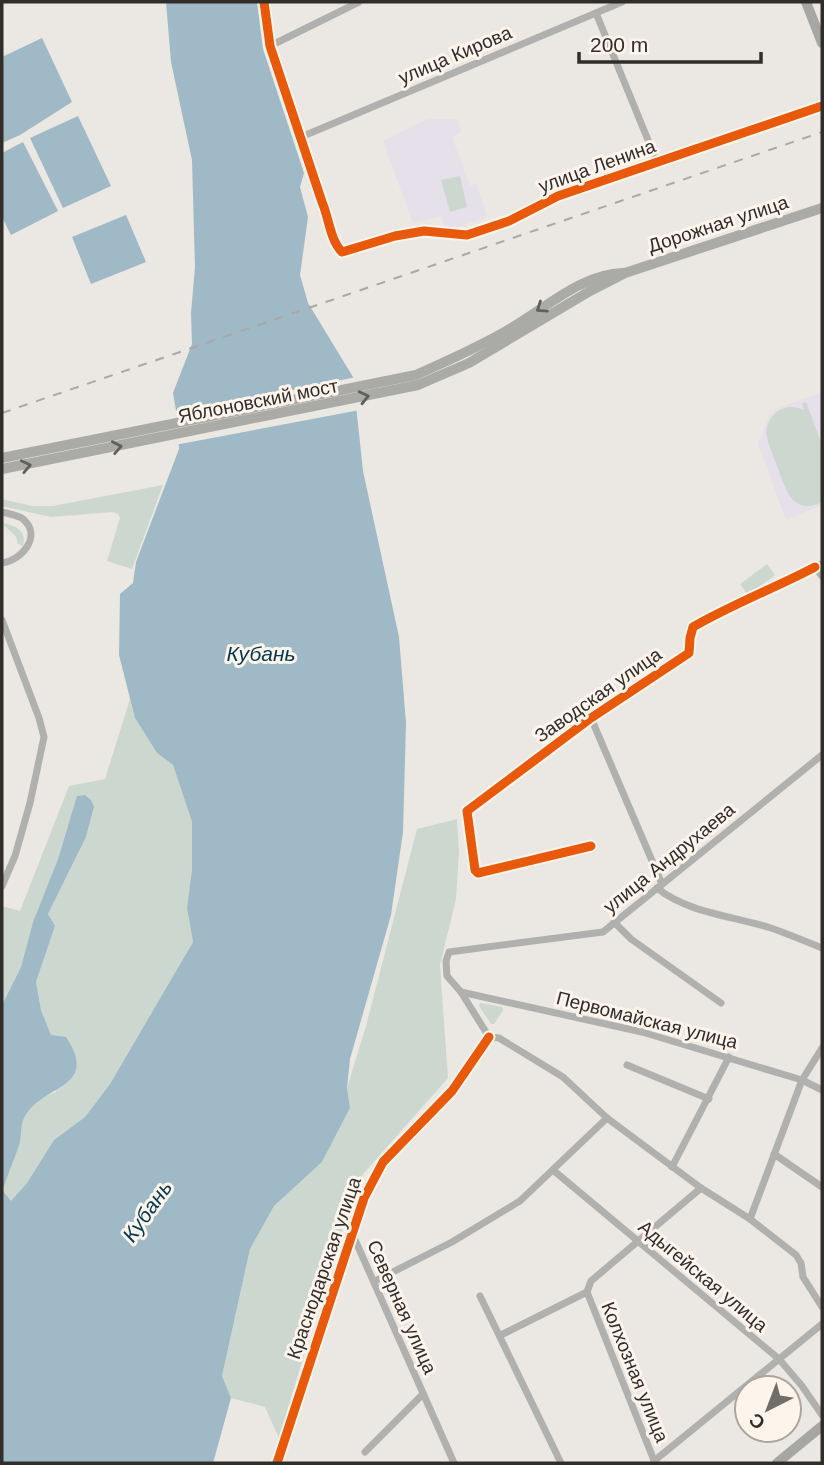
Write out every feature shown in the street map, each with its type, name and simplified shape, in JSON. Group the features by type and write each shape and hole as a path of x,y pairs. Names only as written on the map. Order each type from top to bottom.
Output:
{"main road":[{"name":"Дорожная улица","path":"467,358 554,300 605,273 625,272 822,208"},
{"name":"Яблоновский мост","path":"49,455 351,387 382,383 467,358"},
{"path":"2,458 49,455"},
{"path":"2,469 49,455"}],"street":[{"path":"264,2 270,46 300,137"},
{"path":"270,46 359,2"},
{"name":"улица Кирова","path":"300,137 620,2"},
{"path":"806,2 822,43"},
{"path":"596,13 657,162"},
{"name":"улица Ленина","path":"300,137 329,216 335,245 342,252 395,236 424,231 467,235 509,221 558,196 822,106"},
{"path":"2,512 20,517 27,523 30,537 29,546 20,557 2,563"},
{"name":"Заводская улица","path":"591,846 478,873 475,870 467,811 591,718 690,653 690,638 694,627 717,613 819,565 822,576"},
{"path":"2,620 44,737 30,803 15,856 2,886"},
{"path":"591,718 659,886 669,898 771,928 822,948"},
{"name":"улица Андрухаева","path":"489,1037 461,992 447,976 446,961 449,951 603,932 822,755"},
{"path":"614,922 631,939 721,1003"},
{"name":"Первомайская улица","path":"461,992 642,1032 802,1080 822,1090"},
{"path":"489,1037 499,1038 563,1077 607,1118 701,1188 750,1219 796,1255 801,1263 803,1277 822,1307"},
{"name":"Краснодарская улица","path":"279,1463 364,1198 383,1162 452,1091 489,1037"},
{"path":"750,1219 802,1080 822,1048"},
{"path":"673,1167 729,1057"},
{"path":"627,1065 709,1099"},
{"path":"375,1281 452,1242 520,1201 607,1118"},
{"path":"774,1154 822,1187"},
{"name":"Адыгейская улица","path":"553,1170 779,1359 822,1415"},
{"path":"501,1335 587,1292 591,1281 701,1188"},
{"name":"Северная улица","path":"352,1233 454,1463"},
{"name":"Колхозная улица","path":"587,1292 655,1462"},
{"path":"480,1296 561,1463"},
{"path":"655,1462 822,1324"},
{"name":"Северная улица","path":"365,1452 423,1394"},
{"path":"777,1463 822,1426"}],"shaded area":[{"path":"428,119 458,119 461,132 452,137 470,186 477,184 487,217 446,231 441,216 413,223 383,141"},
{"path":"460,176 467,207 450,212 441,180"},
{"path":"822,392 822,505 786,520 758,443 774,410"},
{"path":"806,402 822,445 822,502 812,506 803,506 791,498 766,433 770,420 779,411 790,407 804,410 802,403"},
{"path":"163,485 132,569 107,561 120,518 118,514 113,512 51,517 2,506 2,499 32,506 53,506"},
{"path":"2,523 22,532 23,546 18,544 16,537"},
{"path":"767,564 775,575 748,595 740,584"},
{"path":"130,699 135,718 157,753 173,765 192,822 192,869 187,908 193,942 110,1084 85,1117 54,1140 27,1183 11,1202 3,1192 9,1166 19,1143 22,1120 34,1101 56,1092 51,1036 41,1010 36,982 55,926 48,914 86,837 94,808 68,825 58,859 33,922 21,967 2,1005 2,906 20,911 69,786 105,779"},
{"path":"457,819 459,852 456,899 440,965 448,1078 363,1174 338,1242 279,1438 265,1407 231,1398 222,1376 250,1249 274,1206 322,1162 350,1108 347,1088 366,1026 417,829"},
{"path":"480,1003 502,1007 503,1010 494,1024 491,1024 479,1006"}],"water":[{"name":"Кубань","path":"166,2 257,2 263,49 304,173 300,187 308,217 300,275 308,303 353,377 363,471 399,637 406,723 403,832 391,915 350,1059 347,1088 350,1108 322,1162 274,1206 250,1249 222,1376 231,1398 213,1463 2,1463 2,1005 21,967 33,922 58,859 77,796 85,795 94,807 86,837 48,914 55,926 36,982 41,1010 51,1035 66,1037 75,1054 76,1067 72,1077 64,1085 42,1098 24,1118 19,1145 3,1191 11,1201 27,1183 54,1140 85,1117 110,1084 193,942 187,908 192,869 192,822 173,765 157,753 135,718 119,655 120,594 133,583 136,562 179,449 173,393 192,344 191,313 195,267 192,160 171,62"},
{"path":"42,38 72,102 20,135 2,143 2,57"},
{"path":"78,116 111,186 63,208 30,138"},
{"path":"23,142 58,211 11,235 2,217 2,153"},
{"path":"126,215 146,262 91,284 72,237"}],"pier":[{"path":"356,377 360,410 175,445 173,415"}],"railway":[{"path":"2,413 822,132"}],"cycle path":[{"path":"264,2 270,46 332,235 342,252 395,236 424,231 467,235 509,221 558,196 822,106"},
{"path":"591,846 478,873 475,870 467,811 591,718 689,653 693,627 815,567"},
{"path":"277,1463 364,1198 383,1162 452,1091 489,1037"}]}
